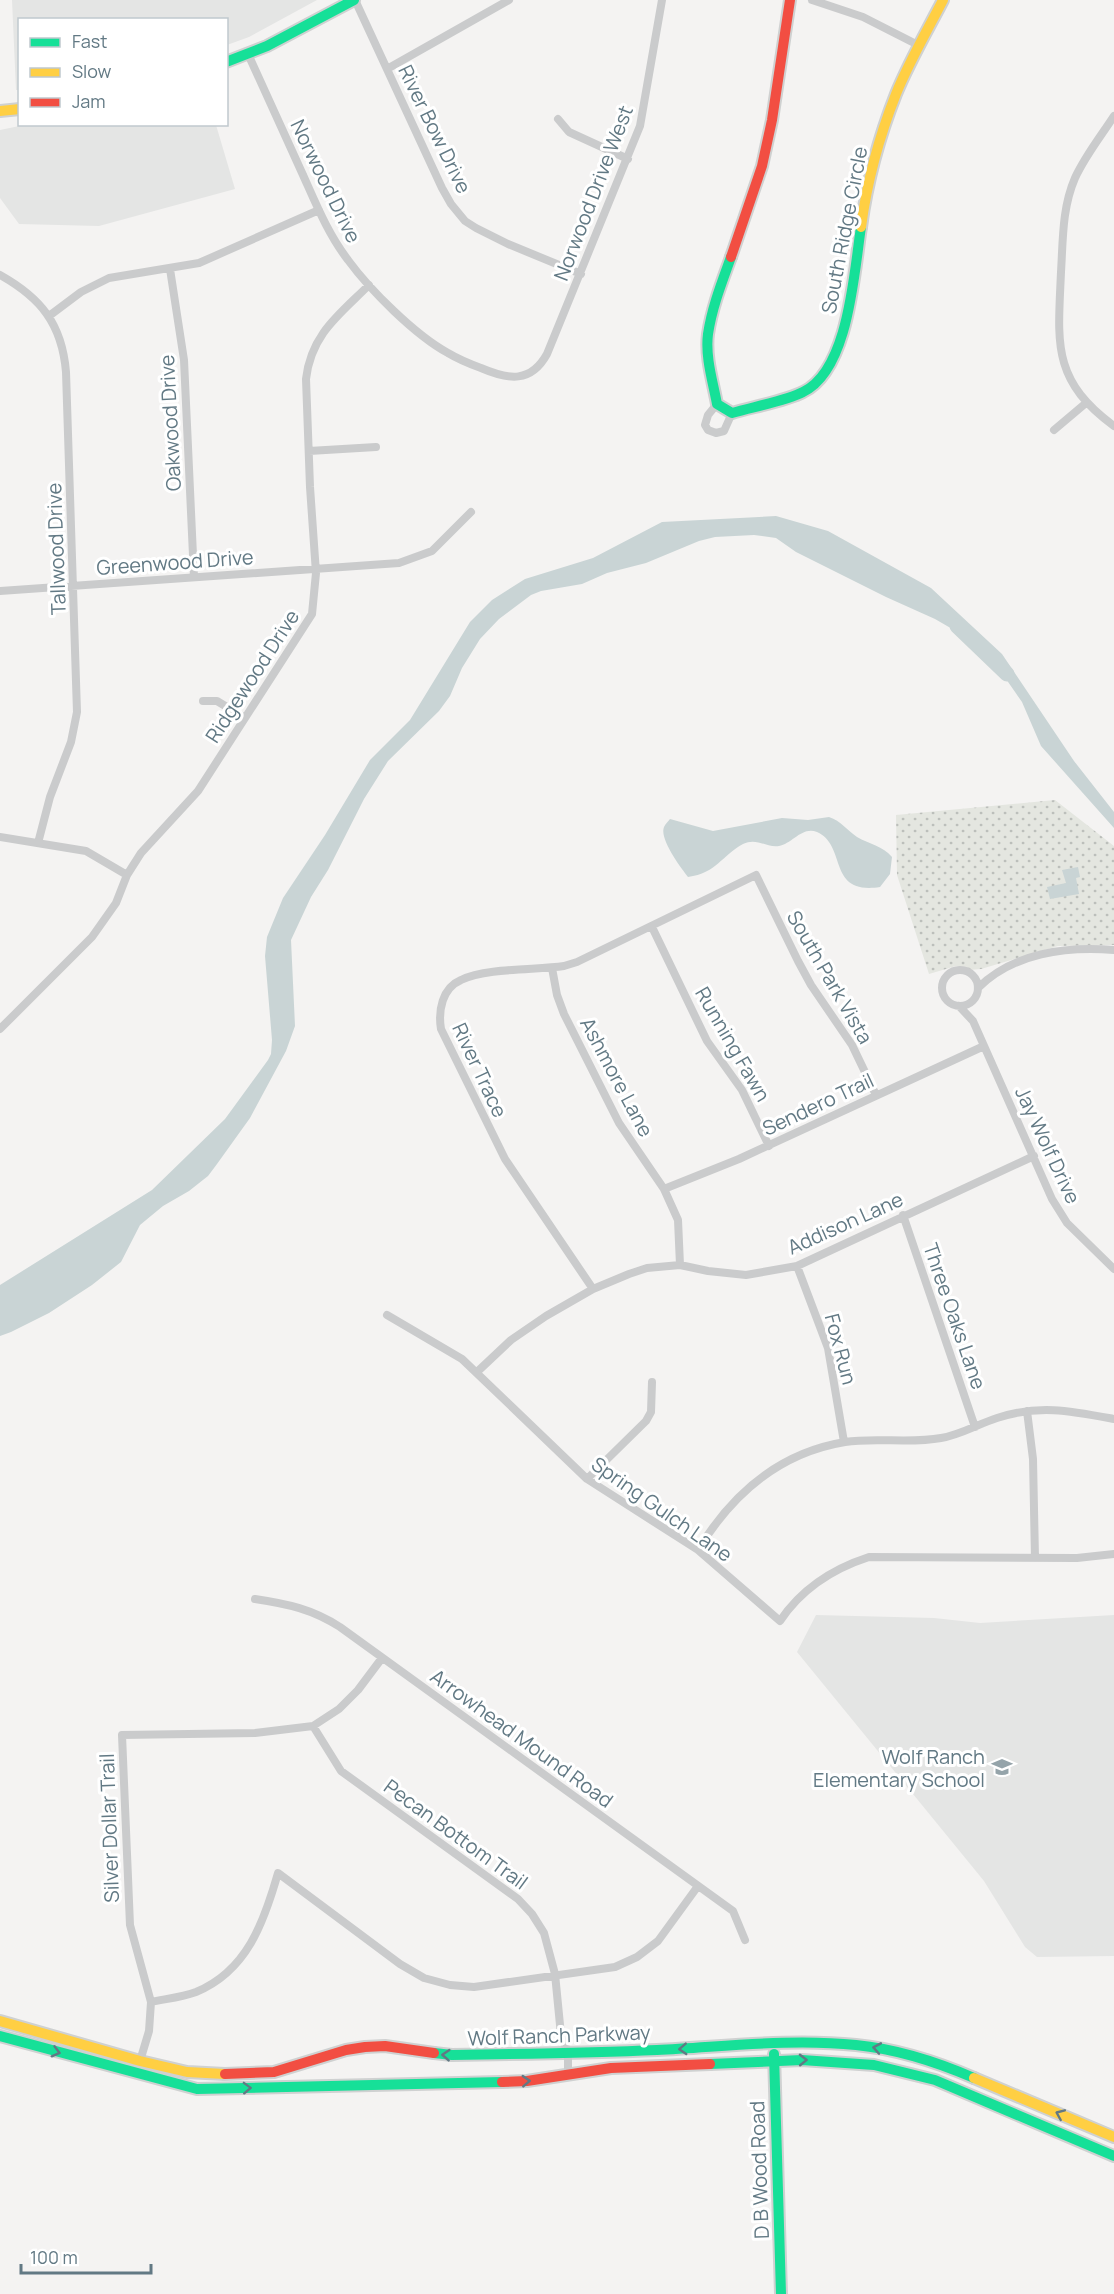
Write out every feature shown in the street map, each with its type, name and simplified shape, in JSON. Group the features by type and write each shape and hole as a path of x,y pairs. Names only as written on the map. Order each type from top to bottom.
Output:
{"street":[{"path":"228,61 248,54 354,0"},
{"name":"River Bow Drive","path":"354,0 441,188 465,221 508,244 581,274"},
{"path":"387,69 509,0"},
{"name":"Norwood Drive West","path":"517,378 535,370 544,360 628,159 645,105 662,0"},
{"path":"717,404 705,425 708,430 716,434 724,431 732,412 724,410 717,404 708,352 708,335 714,307 762,166 772,120 790,0"},
{"path":"812,0 863,17 920,46"},
{"name":"South Ridge Circle","path":"732,412 804,392 824,375 831,364 842,334 851,292 864,203 880,134 890,108 943,0"},
{"name":"Norwood Drive","path":"248,54 326,226 348,260 369,285 409,324 448,353 491,373 517,378"},
{"path":"0,111 18,109"},
{"path":"1114,116 1076,176 1067,199 1063,228 1058,324 1061,355 1069,375 1086,403 1114,426"},
{"path":"558,119 569,132 628,159"},
{"path":"49,316 81,292 109,278 191,266 319,210"},
{"name":"Oakwood Drive","path":"170,269 184,360 194,577"},
{"name":"Tallwood Drive","path":"0,275 21,287 39,303 49,316 63,349 66,372 72,586 78,689 75,727 50,797 38,843"},
{"name":"Ridgewood Drive","path":"0,1029 92,937 116,903 141,853 198,791 312,615 316,569 306,379 308,362 324,330 369,285"},
{"path":"1054,430 1086,403"},
{"path":"309,451 376,447"},
{"name":"Greenwood Drive","path":"0,591 399,563 432,551 471,512"},
{"path":"203,700 218,701 246,718"},
{"path":"0,837 86,851 128,875"},
{"name":"River Trace","path":"592,1289 505,1159 441,1029 440,1008 446,993 461,980 487,974 552,968 577,962 756,875"},
{"name":"South Park Vista","path":"756,875 811,985 852,1045 876,1095"},
{"name":"Running Fawn","path":"652,927 707,1041 742,1090 769,1146"},
{"path":"992,974 971,974 960,970 950,973 943,982 945,998 959,1006 972,1001 978,988 992,974 1002,968 1047,953 1068,949 1114,950"},
{"name":"Ashmore Lane","path":"552,968 557,995 564,1014 619,1123 664,1189 678,1220 680,1265"},
{"path":"971,974 978,988"},
{"name":"Jay Wolf Drive","path":"972,1001 972,1021"},
{"name":"Jay Wolf Drive","path":"959,1006 972,1021 1052,1199 1067,1223 1114,1269"},
{"name":"Sendero Trail","path":"664,1189 769,1146 984,1046"},
{"name":"Addison Lane","path":"477,1372 511,1340 592,1289 647,1268 680,1265 746,1275 797,1266 1034,1156"},
{"name":"Three Oaks Lane","path":"903,1215 975,1427"},
{"name":"Fox Run","path":"797,1266 828,1348 844,1442"},
{"name":"Spring Gulch Lane","path":"387,1315 446,1348 477,1372 587,1479 698,1550 780,1622 789,1607 824,1576 869,1557 1077,1558 1114,1554"},
{"path":"587,1479 646,1421 651,1412 652,1382"},
{"path":"698,1550 716,1521 748,1486 790,1461 844,1442 923,1441 943,1438 996,1418 1027,1411 1062,1410 1114,1419"},
{"path":"1027,1411 1033,1459 1035,1558"},
{"name":"Arrowhead Mound Road","path":"255,1599 298,1607 320,1615 382,1658 734,1911 745,1940"},
{"name":"Silver Dollar Trail","path":"140,2061 148,2031 151,2002 130,1925 122,1735 255,1733 314,1726 339,1709 358,1690 382,1658"},
{"name":"Pecan Bottom Trail","path":"314,1726 341,1771 518,1899 532,1914 544,1932 555,1974 561,2035 568,2053 568,2074"},
{"path":"151,2002 195,1992 221,1979 246,1953 268,1910 278,1873 400,1964 424,1978 450,1986 474,1986 615,1967 637,1957 658,1941 698,1886"},
{"name":"Wolf Ranch Parkway","path":"0,2022 140,2061 194,2073 222,2074 280,2071 346,2050 385,2046 452,2055 848,2044 920,2058 968,2075 1114,2137"},
{"name":"Wolf Ranch Parkway","path":"0,2036 187,2087 206,2089 527,2081 611,2067 822,2060 856,2062 920,2075 969,2093 1114,2156"},
{"name":"D B Wood Road","path":"773,2045 781,2294"},
{"path":"137,2074 140,2061"}],"shaded area":[{"path":"12,0 317,0 249,37 228,45 228,18 18,18 18,90 16,90"},
{"path":"19,126 216,126 235,189 99,226 19,224 0,198 0,130"},
{"path":"776,516 828,531 931,588 1002,654 1074,761 1114,812 1114,828 1041,746 1022,702 990,656 973,641 935,619 796,552 776,538 754,535 715,537 699,541 646,563 607,573 582,584 541,591 531,595 499,619 480,639 462,668 450,696 439,711 388,761 364,799 328,870 311,897 291,940 295,1026 286,1051 250,1118 208,1176 189,1191 163,1206 140,1225 121,1262 92,1285 49,1313 0,1336 0,1285 152,1190 225,1119 268,1060 272,1040 265,956 267,937 283,898 325,835 370,760 410,720 470,622 492,600 525,579 593,558 662,522"},
{"path":"1055,800 1114,846 1114,945 1058,946 981,969 969,970 956,966 929,974 897,875 896,815"},
{"path":"829,817 857,837 880,848 892,857 890,874 880,887 863,888 852,884 845,877 826,839 817,832 807,831 779,846 748,842 706,872 688,877 672,853 663,832 664,826 670,819 713,831 782,818 808,820"},
{"path":"1078,867 1080,877 1076,878 1079,894 1050,899 1047,887 1066,883 1062,870"},
{"name":"Wolf Ranch Elementary School","path":"816,1615 934,1618 980,1623 1114,1615 1114,1956 1037,1957 1025,1947 984,1881 797,1652"}],"waterway":[{"path":"957,626 1007,674"}],"traffic: fast":[{"path":"228,61 267,46 354,0"},
{"path":"731,257 715,304 707,343 717,404 732,413 803,392 818,380 830,363 840,342 847,318 861,227"},
{"path":"0,2036 197,2089 502,2082"},
{"path":"434,2053 452,2055 580,2053 807,2042 831,2043 902,2053 974,2078"},
{"path":"774,2054 781,2294"},
{"path":"710,2064 802,2060 874,2065 935,2080 1114,2156"}],"traffic: slow":[{"path":"861,227 870,176 890,110 907,70 943,0"},
{"path":"0,111 18,109"},
{"path":"0,2021 140,2061 187,2072 225,2074"},
{"path":"974,2078 1114,2137"}],"traffic: jam":[{"path":"731,257 762,166 772,120 790,0"},
{"path":"225,2074 274,2072 346,2050 365,2047 385,2046 434,2053"},
{"path":"502,2082 527,2081 611,2068 710,2064"}],"place":[{"name":"Wolf Ranch Elementary School","path":"1002,1767"}]}
